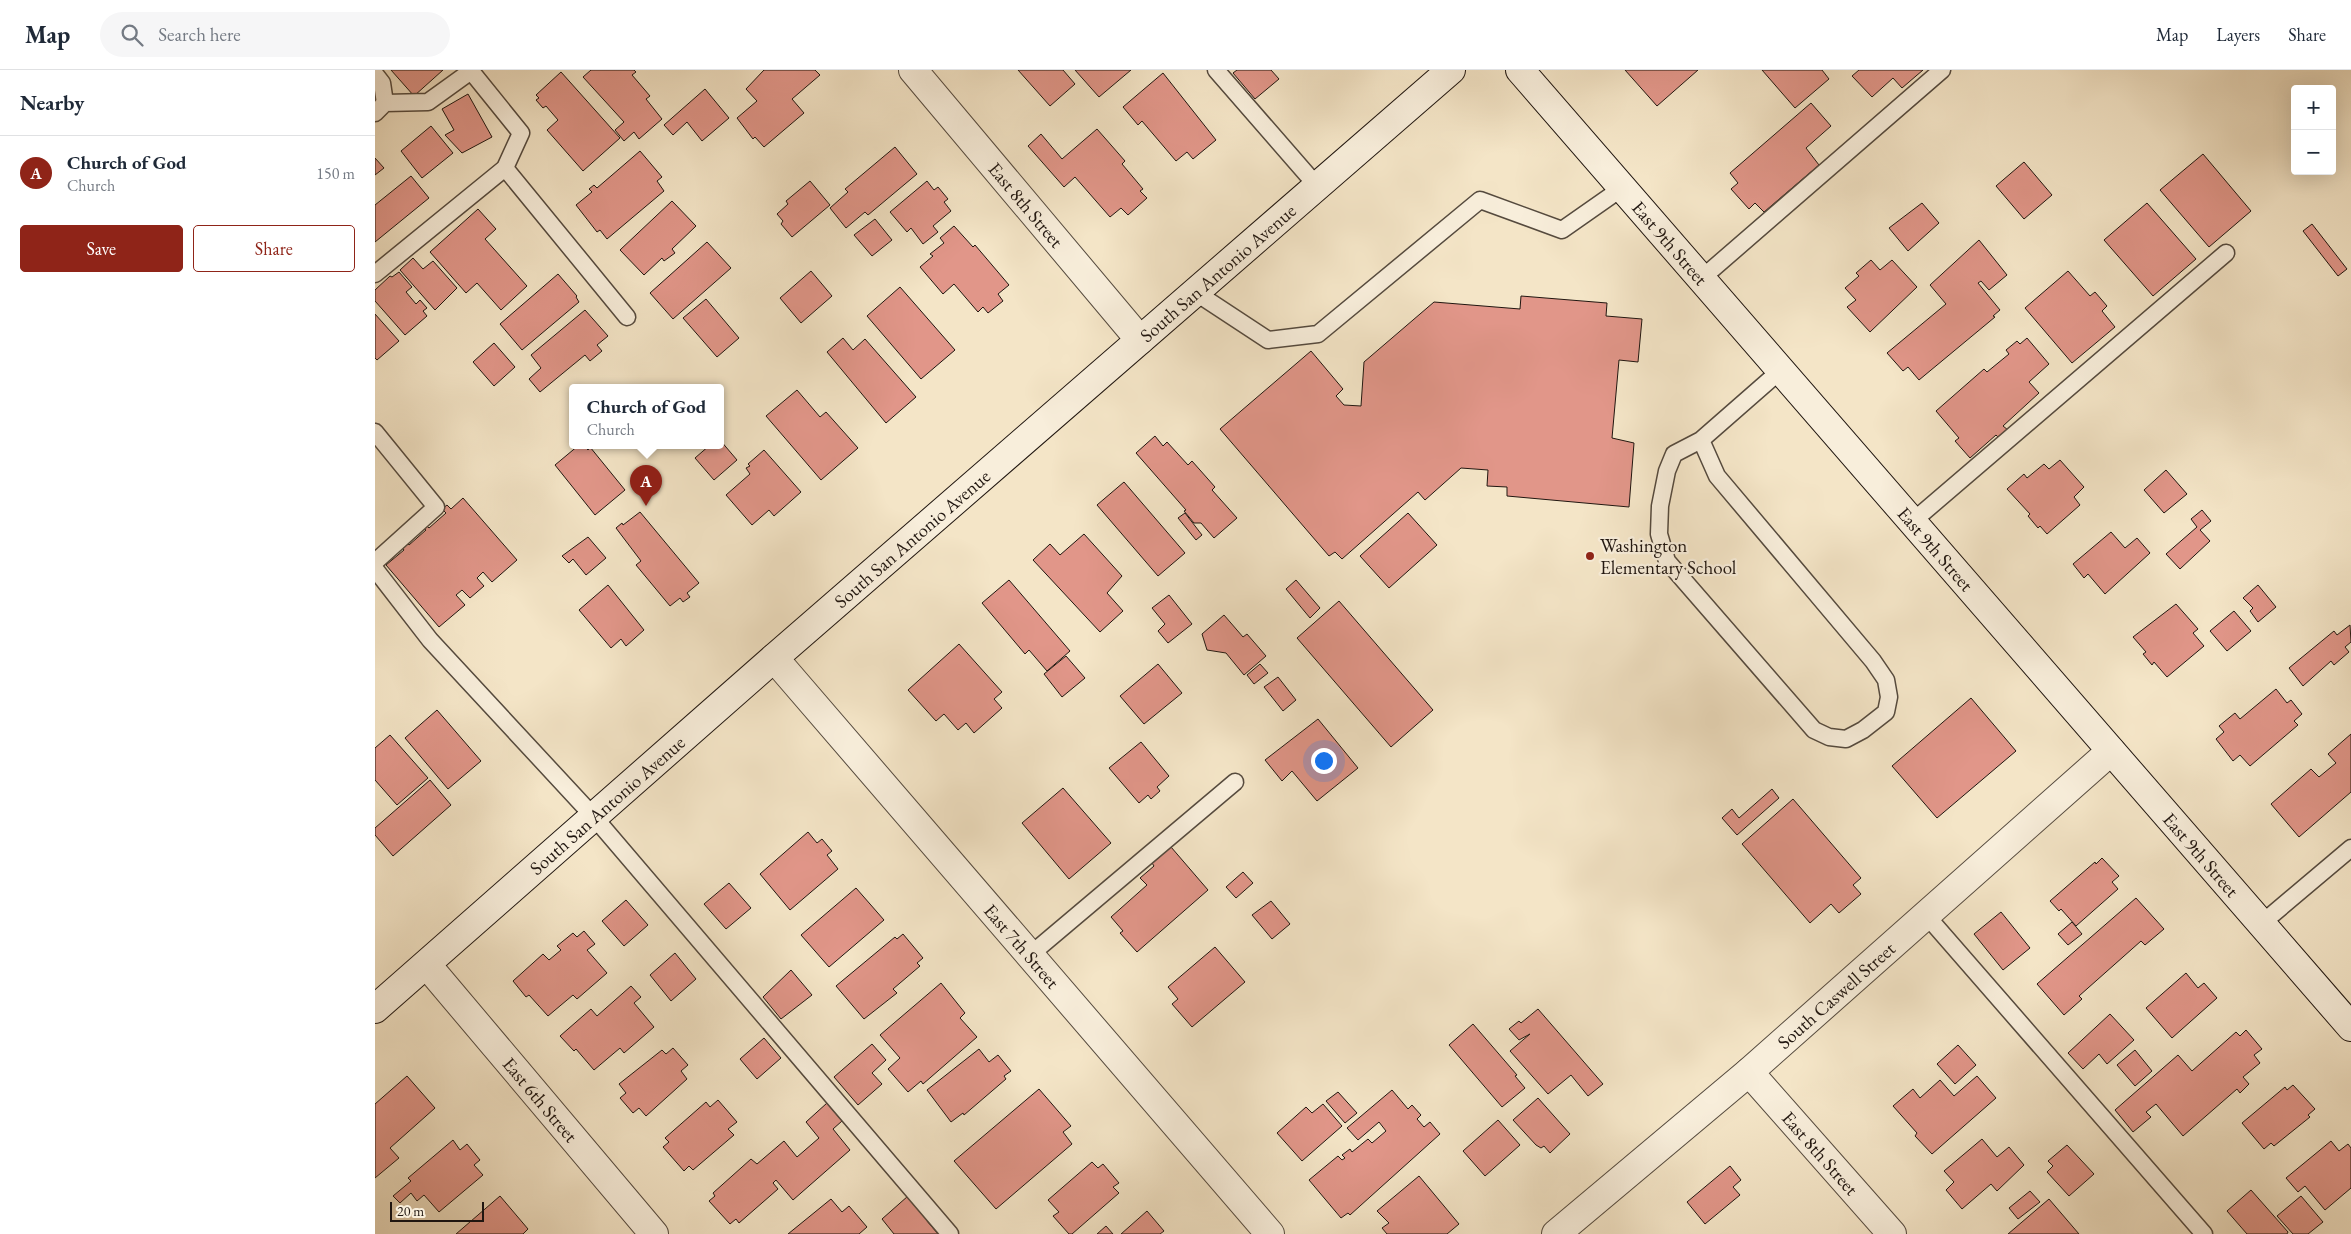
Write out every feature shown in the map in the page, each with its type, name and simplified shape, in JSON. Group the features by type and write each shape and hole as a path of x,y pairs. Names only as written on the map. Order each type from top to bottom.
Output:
{"street":[{"name":"East 8th Street","path":"913,70 1140,340"},
{"name":"South San Antonio Avenue","path":"376,1007 427,966 773,658 1451,70"},
{"name":"East 9th Street","path":"1520,70 2351,1027"},
{"name":"East 7th Street","path":"773,658 1270,1234"},
{"name":"South Caswell Street","path":"1568,1230 2111,751"},
{"name":"East 6th Street","path":"427,966 654,1234"},
{"name":"East 8th Street","path":"1749,1072 1892,1234"}],"lane":[{"path":"375,74 382,83 380,108 428,102 471,70 521,133 505,168 375,274"},
{"path":"1217,70 1317,186"},
{"path":"1701,278 1942,70"},
{"path":"505,168 627,317"},
{"path":"1195,292 1268,340 1319,334 1480,200 1562,230 1622,188"},
{"path":"1912,522 2226,253"},
{"path":"1701,440 1717,476 1873,661 1886,680 1889,697 1886,712 1863,730 1846,739 1829,737 1814,730 1667,560 1659,534 1660,506 1667,472 1674,454 1701,440 1781,370"},
{"path":"375,432 436,507 375,562"},
{"path":"375,569 430,640 594,817 950,1234"},
{"path":"1030,955 1235,782"},
{"path":"2261,924 2351,848"},
{"path":"1926,915 2204,1234"}],"building":[{"path":"391,70 443,70 414,96"},
{"path":"591,70 634,70 636,72 632,75 650,96 646,99 662,119 639,139 634,132 624,141 615,130 624,122 583,77"},
{"path":"764,70 815,70 820,75 792,99 804,113 764,147 755,137 753,139 737,118 757,101 746,89"},
{"path":"1018,70 1063,70 1075,84 1050,106"},
{"path":"1075,70 1131,70 1099,97"},
{"path":"1237,70 1271,70 1279,79 1255,99 1233,73"},
{"path":"1625,70 1698,70 1657,106"},
{"path":"1762,70 1822,70 1829,79 1795,108"},
{"path":"1859,70 1923,70 1902,88 1893,78 1872,97 1852,76"},
{"path":"561,72 620,138 583,171 547,130 558,120 546,106 543,108 536,100 539,98 536,95"},
{"path":"1163,73 1216,140 1193,159 1187,152 1176,161 1142,121 1138,125 1123,107"},
{"path":"705,89 729,118 702,141 687,122 673,135 664,125"},
{"path":"468,94 492,137 462,153 445,135 454,130 442,109"},
{"path":"1811,103 1831,126 1806,148 1819,165 1764,212 1755,203 1749,209 1731,189 1738,183 1730,173"},
{"path":"431,126 453,153 422,178 401,151"},
{"path":"1097,129 1125,161 1122,164 1143,189 1140,191 1147,198 1128,215 1121,208 1110,217 1075,177 1064,187 1028,146 1041,134 1062,159"},
{"path":"895,147 917,174 868,215 865,212 846,228 830,208 848,192 845,189"},
{"path":"640,151 662,177 657,181 664,191 607,239 600,230 597,232 576,205 592,192 589,189 594,185 597,188"},
{"path":"2203,154 2251,211 2209,247 2160,190"},
{"path":"375,158 384,168 375,175"},
{"path":"2024,162 2052,195 2024,219 1996,186"},
{"path":"411,176 429,198 375,242 375,205"},
{"path":"810,181 830,205 792,237 781,224 783,221 777,214 788,204 786,201"},
{"path":"927,181 934,190 938,187 948,199 944,202 951,211 933,226 938,232 923,244 911,228 907,232 890,212"},
{"path":"672,201 696,226 672,249 675,253 664,261 662,258 644,275 620,250"},
{"path":"1922,203 1939,223 1908,251 1889,228"},
{"path":"2147,203 2196,259 2153,296 2104,240"},
{"path":"478,209 496,229 485,239 527,286 501,310 477,283 466,293 430,252"},
{"path":"875,219 892,240 872,256 854,235"},
{"path":"2312,224 2347,269 2338,276 2303,231"},
{"path":"954,226 973,247 975,245 1009,285 998,294 1003,301 988,313 983,307 978,312 954,284 943,294 920,267 933,256 930,254 944,243 940,238"},
{"path":"1979,240 2007,275 1989,290 1981,281 1978,283 2000,310 1993,316 1995,317 1919,380 1908,367 1903,371 1887,353 1946,304 1930,285"},
{"path":"707,242 731,268 673,319 650,293"},
{"path":"413,258 423,269 433,261 457,288 435,310 400,270"},
{"path":"1871,260 1880,270 1892,260 1917,287 1870,332 1847,307 1856,300 1845,288 1859,276 1856,273"},
{"path":"811,271 832,296 801,323 780,298"},
{"path":"2068,271 2090,296 2095,292 2107,306 2102,311 2115,327 2072,363 2025,308"},
{"path":"399,272 412,287 406,292 416,304 420,300 427,308 423,311 427,316 405,335 375,301 375,290 390,276 392,277"},
{"path":"558,274 577,296 579,302 522,350 500,324"},
{"path":"900,287 955,350 921,379 867,316"},
{"path":"1521,296 1607,303 1606,316 1642,319 1638,362 1619,360 1612,438 1634,443 1629,507 1507,496 1507,487 1487,486 1488,470 1461,468 1425,500 1418,492 1342,559 1335,552 1329,556 1220,429 1311,351 1343,389 1336,396 1344,405 1361,406 1364,362 1434,302 1520,309"},
{"path":"706,299 739,338 717,357 683,318"},
{"path":"585,310 608,336 597,345 602,351 590,361 585,355 540,392 529,379 541,368 531,355"},
{"path":"375,314 399,341 377,360 375,358"},
{"path":"843,338 853,350 865,339 916,397 886,423 827,352"},
{"path":"2027,338 2049,364 2029,382 2039,393 2003,426 2008,430 1999,438 1996,435 1970,458 1955,441 1959,438 1936,411 1984,369 1987,372 2009,354 2006,350 2017,341 2020,344"},
{"path":"494,343 515,367 494,386 473,362"},
{"path":"797,390 820,417 826,412 858,448 821,480 766,416"},
{"path":"1155,436 1163,446 1167,442 1188,465 1192,461 1215,487 1212,490 1237,518 1214,538 1201,523 1194,523 1184,511 1186,510 1136,453"},
{"path":"724,445 737,460 714,480 695,458 705,449 724,449"},
{"path":"574,449 592,449 625,490 595,515 555,465"},
{"path":"764,450 801,492 774,516 769,510 752,525 726,495 750,474 746,468 750,466 748,464"},
{"path":"2060,460 2084,487 2074,497 2080,505 2047,534 2040,526 2038,528 2028,516 2030,514 2007,489 2024,474 2027,478 2044,464 2049,469"},
{"path":"2166,470 2187,494 2164,513 2144,490"},
{"path":"1124,482 1185,553 1158,576 1097,505"},
{"path":"463,498 517,560 492,582 483,572 477,578 484,586 470,598 462,590 456,595 465,605 439,627 386,565 404,550 400,545 405,541 409,545 426,530 423,528 426,525 429,528 446,513 442,509 447,505 451,509"},
{"path":"2202,510 2211,521 2200,530 2210,541 2180,569 2166,554 2197,527 2191,519"},
{"path":"640,512 699,583 687,593 690,597 683,602 680,598 670,606 636,565 641,561 616,528"},
{"path":"1185,513 1202,535 1196,540 1178,518"},
{"path":"1408,513 1437,545 1389,588 1360,556"},
{"path":"2111,532 2125,548 2137,538 2150,553 2105,594 2088,574 2084,578 2073,564"},
{"path":"1084,534 1122,576 1107,593 1123,611 1100,632 1033,560 1050,544 1060,555"},
{"path":"588,537 606,558 586,575 573,559 569,563 562,556"},
{"path":"1009,580 1070,651 1047,671 1029,650 1025,654 982,603"},
{"path":"1296,580 1320,608 1310,618 1286,589"},
{"path":"608,585 644,630 626,646 621,639 611,648 579,610"},
{"path":"2258,585 2276,607 2258,622 2250,611 2253,608 2243,598"},
{"path":"1169,595 1192,624 1168,643 1158,631 1165,624 1152,608"},
{"path":"1339,601 1433,710 1391,747 1297,638"},
{"path":"2176,604 2198,629 2193,633 2204,646 2167,677 2154,662 2152,665 2143,654 2146,652 2133,637"},
{"path":"2234,611 2251,631 2227,651 2210,631"},
{"path":"1224,615 1243,637 1247,634 1266,656 1244,675 1226,653 1207,650 1202,634"},
{"path":"2350,625 2351,642 2345,647 2349,652 2334,665 2331,661 2303,686 2289,668 2334,631 2337,635"},
{"path":"959,644 1002,692 994,699 1002,708 974,733 966,723 958,730 944,714 936,721 908,690"},
{"path":"1066,656 1085,678 1062,697 1044,674"},
{"path":"1158,664 1182,693 1144,724 1120,696"},
{"path":"1260,664 1268,673 1254,684 1247,675"},
{"path":"1278,677 1296,700 1283,711 1264,687"},
{"path":"2276,689 2287,703 2291,700 2302,714 2294,721 2298,725 2250,766 2240,755 2233,761 2216,739 2224,732 2219,726 2235,713 2240,719"},
{"path":"1971,698 2016,751 1937,818 1892,766"},
{"path":"437,710 481,761 448,789 405,738"},
{"path":"1318,719 1358,768 1317,801 1292,771 1282,781 1265,760"},
{"path":"2351,734 2351,792 2299,837 2271,804 2311,769 2319,777 2336,763 2328,754"},
{"path":"390,735 428,778 397,805 375,780 375,748"},
{"path":"1141,742 1169,776 1157,787 1160,791 1151,799 1148,795 1139,803 1109,768"},
{"path":"430,780 451,805 393,856 375,835 375,828"},
{"path":"1063,788 1111,843 1069,879 1022,823"},
{"path":"1772,789 1779,798 1737,835 1722,818 1732,809 1739,818"},
{"path":"1793,799 1861,878 1853,885 1861,894 1839,913 1831,904 1810,923 1742,844"},
{"path":"808,832 817,843 822,839 832,851 827,855 838,869 790,910 760,874"},
{"path":"1171,847 1208,890 1137,952 1120,933 1123,931 1111,917 1147,885 1140,878 1154,866 1152,863"},
{"path":"2102,858 2119,876 2112,882 2118,889 2076,926 2061,909 2059,911 2050,901"},
{"path":"1243,872 1253,883 1236,898 1226,887"},
{"path":"729,883 751,908 726,929 704,904"},
{"path":"856,888 884,920 829,967 801,935"},
{"path":"2136,898 2164,929 2145,945 2141,941 2079,996 2082,999 2064,1015 2037,984"},
{"path":"626,900 648,925 624,946 602,921"},
{"path":"1271,901 1290,924 1272,939 1252,915"},
{"path":"2001,912 2030,948 2003,970 1974,934"},
{"path":"2072,922 2082,934 2068,945 2058,934"},
{"path":"584,931 595,944 587,950 607,973 577,999 573,995 548,1016 529,995 526,997 513,981 543,954 549,960 561,950 557,946 573,933 577,937"},
{"path":"903,934 923,958 917,963 920,966 893,989 897,993 864,1019 836,986 895,937 897,939"},
{"path":"1215,947 1245,982 1192,1027 1172,1004 1178,999 1168,987"},
{"path":"675,953 696,979 671,1001 650,975"},
{"path":"791,970 812,995 781,1019 763,997"},
{"path":"2186,973 2198,988 2204,983 2217,998 2172,1038 2146,1008"},
{"path":"941,983 965,1013 960,1018 977,1037 923,1084 921,1081 908,1092 888,1069 900,1058 880,1035"},
{"path":"631,986 641,997 634,1003 654,1027 624,1053 620,1048 594,1070 576,1049 574,1051 560,1036 591,1009 597,1016"},
{"path":"1538,1009 1603,1084 1588,1096 1571,1075 1548,1094 1510,1051 1530,1034 1519,1040 1509,1029 1519,1021 1521,1023"},
{"path":"2110,1014 2134,1040 2107,1064 2099,1054 2083,1069 2068,1053"},
{"path":"1473,1024 1517,1075 1515,1076 1525,1088 1502,1107 1449,1045"},
{"path":"2246,1030 2262,1049 2254,1055 2260,1063 2243,1077 2249,1084 2240,1093 2237,1089 2183,1136 2156,1104 2146,1112 2151,1117 2133,1132 2115,1110 2178,1055 2192,1071 2236,1032 2240,1036"},
{"path":"764,1038 781,1058 757,1079 740,1059"},
{"path":"872,1044 886,1060 872,1073 882,1084 858,1105 834,1077"},
{"path":"1958,1045 1976,1065 1955,1084 1937,1064"},
{"path":"673,1048 688,1065 681,1071 687,1079 646,1116 639,1108 633,1113 620,1098 626,1093 619,1084 662,1050 666,1054"},
{"path":"979,1049 989,1062 998,1055 1011,1071 1004,1076 1006,1079 964,1115 963,1113 951,1122 927,1090"},
{"path":"2135,1050 2152,1071 2135,1086 2117,1065"},
{"path":"407,1076 435,1108 390,1148 399,1158 375,1178 375,1104"},
{"path":"1977,1076 1996,1098 1932,1154 1915,1136 1917,1133 1893,1106 1913,1089 1920,1098 1940,1080 1954,1096"},
{"path":"2293,1085 2315,1109 2308,1115 2310,1117 2274,1146 2271,1143 2264,1149 2242,1123 2285,1087 2287,1090"},
{"path":"1039,1089 1071,1126 1063,1132 1072,1144 996,1209 954,1161"},
{"path":"1392,1090 1408,1109 1412,1105 1421,1115 1417,1119 1424,1127 1430,1122 1440,1134 1350,1215 1348,1213 1341,1218 1309,1180 1338,1156 1342,1160 1345,1158 1342,1155 1350,1149 1352,1152 1368,1139 1372,1143 1386,1131 1379,1122 1358,1140 1347,1128"},
{"path":"1338,1092 1357,1113 1345,1123 1326,1101"},
{"path":"1538,1098 1570,1134 1550,1153 1544,1146 1541,1148 1536,1145 1513,1120"},
{"path":"718,1100 737,1122 728,1129 734,1135 693,1170 689,1166 684,1171 663,1147 669,1142 665,1138 706,1102 710,1107"},
{"path":"827,1103 842,1121 833,1129 850,1150 793,1200 776,1180 773,1183 778,1189 739,1223 736,1219 730,1224 709,1201 715,1196 713,1193 751,1159 757,1164 784,1141 797,1157 819,1138 806,1122"},
{"path":"1323,1104 1342,1126 1302,1161 1277,1133 1306,1107 1312,1113"},
{"path":"1498,1120 1520,1145 1485,1176 1463,1151"},
{"path":"1982,1139 1997,1157 2009,1147 2024,1165 1997,1191 1991,1184 1962,1209 1946,1190 1954,1182 1944,1171"},
{"path":"453,1140 460,1150 467,1144 480,1160 474,1165 483,1175 439,1212 424,1195 417,1201 411,1193 400,1203 393,1196 411,1181 408,1178"},
{"path":"2331,1141 2339,1151 2348,1144 2351,1148 2351,1188 2325,1210 2305,1186 2298,1192 2286,1178"},
{"path":"2067,1145 2094,1174 2069,1196 2047,1172 2053,1166 2048,1161"},
{"path":"1092,1162 1098,1168 1103,1164 1119,1183 1113,1187 1119,1193 1072,1234 1069,1234 1053,1216 1059,1212 1048,1200"},
{"path":"1730,1166 1741,1180 1733,1187 1740,1195 1705,1224 1687,1202"},
{"path":"1419,1176 1459,1224 1447,1234 1387,1234 1382,1228 1389,1223 1377,1211"},
{"path":"2251,1190 2288,1232 2287,1234 2247,1234 2227,1211"},
{"path":"2030,1191 2040,1202 2018,1219 2009,1208"},
{"path":"500,1196 528,1229 523,1234 456,1234"},
{"path":"908,1196 938,1234 894,1234 882,1219"},
{"path":"2301,1196 2323,1222 2308,1234 2293,1234 2277,1216"},
{"path":"831,1199 842,1212 849,1206 867,1227 859,1234 788,1234"},
{"path":"2049,1199 2079,1234 2008,1234"},
{"path":"1147,1211 1164,1231 1160,1234 1121,1234"},
{"path":"1106,1226 1113,1234 1097,1234"}],"place":[{"name":"Church of God","path":"646,506"},
{"name":"Washington Elementary School","path":"1590,556"}]}
